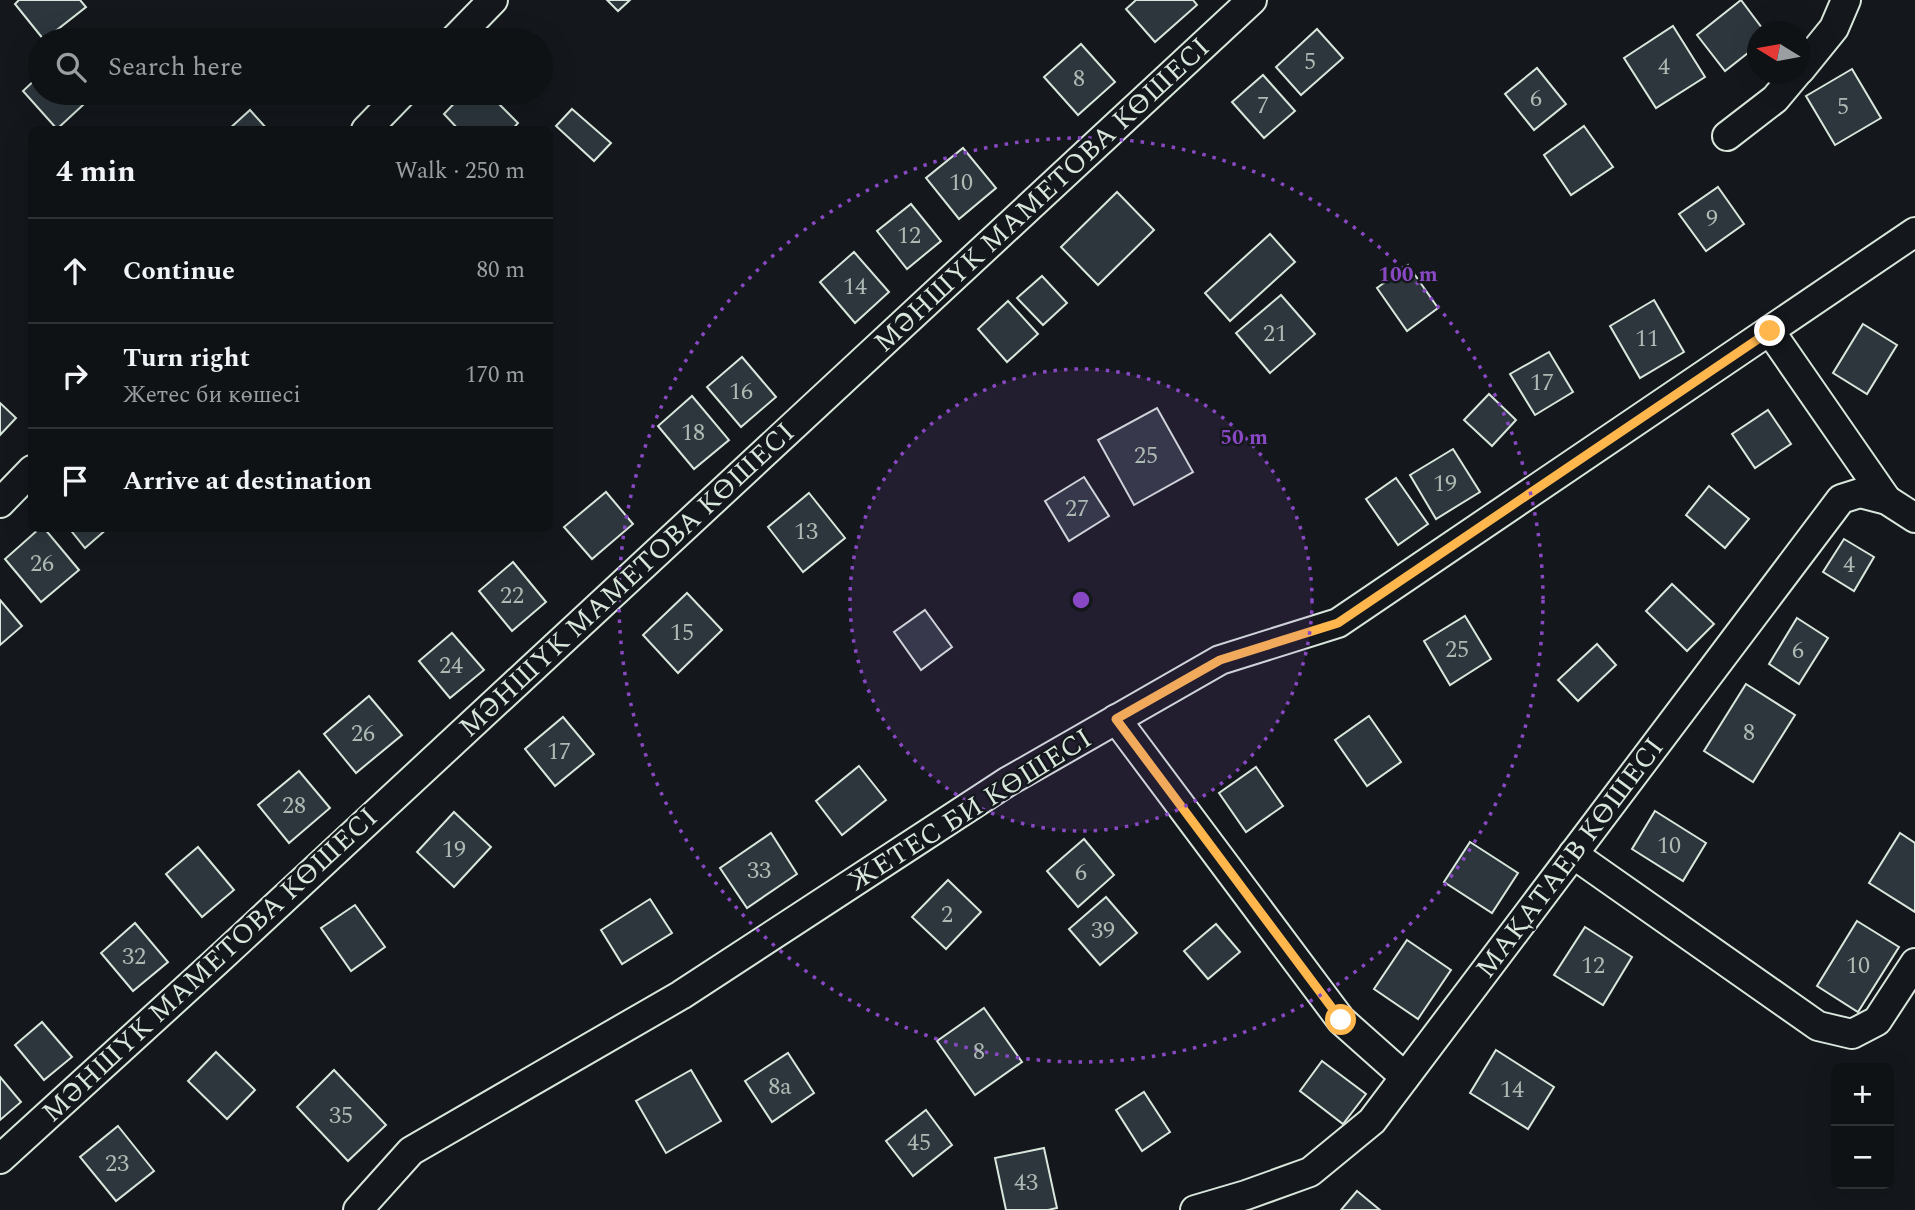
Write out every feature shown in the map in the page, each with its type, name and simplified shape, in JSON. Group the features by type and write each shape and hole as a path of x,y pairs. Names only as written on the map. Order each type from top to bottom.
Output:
{"street":[{"path":"466,28 493,0"},
{"name":"МӘНШҮК МАМЕТОВА КӨШЕСІ","path":"0,1159 217,961 1252,0"},
{"path":"1810,57 1834,28 1846,0"},
{"path":"1727,136 1775,100 1788,84"},
{"path":"370,126 390,105"},
{"name":"ЖЕТЕС БИ КӨШЕСІ","path":"358,1210 411,1152 681,995 1007,782 1220,660 1338,623 1915,232"},
{"path":"1770,331 1887,500"},
{"path":"0,503 28,474"},
{"name":"МАҚАТАЕВ КӨШЕСІ","path":"1195,1210 1310,1172 1372,1121 1841,499 1860,493 1887,500 1915,518"},
{"path":"1116,719 1341,1020 1405,1077"},
{"path":"1573,854 1818,1026 1852,1034 1877,1021 1915,963"}],"building":[{"path":"19,0 80,0 86,7 59,28 34,28 15,4"},
{"path":"607,0 630,0 618,11"},
{"path":"1136,0 1193,0 1197,5 1155,42 1126,9"},
{"path":"1741,0 1757,21 1747,21 1747,54 1725,71 1697,35"},
{"path":"1673,26 1705,77 1656,108 1624,58"},
{"path":"1317,29 1343,58 1301,95 1276,67"},
{"path":"1081,44 1115,82 1078,115 1044,77"},
{"path":"1537,68 1566,104 1534,130 1505,94"},
{"path":"1852,69 1881,118 1835,145 1806,96"},
{"path":"1263,75 1295,111 1264,138 1232,102"},
{"path":"36,105 83,105 60,126 54,126"},
{"path":"453,105 500,105 518,123 515,126 455,126 444,114"},
{"path":"572,109 611,143 594,161 556,126"},
{"path":"250,110 264,126 232,126"},
{"path":"1584,126 1613,167 1571,195 1544,155"},
{"path":"963,148 996,188 959,219 926,178"},
{"path":"1718,187 1744,224 1706,251 1679,214"},
{"path":"1117,192 1154,230 1098,285 1061,247"},
{"path":"911,204 941,241 907,269 877,231"},
{"path":"1270,234 1295,262 1230,321 1205,293"},
{"path":"854,252 889,292 855,323 820,282"},
{"path":"1408,265 1438,308 1407,331 1377,288"},
{"path":"1042,276 1067,303 1043,325 1017,298"},
{"path":"1281,295 1315,334 1270,373 1236,333"},
{"path":"1654,300 1684,352 1640,378 1610,326"},
{"path":"1008,301 1038,334 1007,362 978,329"},
{"path":"1863,324 1897,345 1867,394 1833,373"},
{"path":"1549,352 1573,392 1535,415 1510,374"},
{"path":"742,357 776,397 741,427 707,387"},
{"path":"1489,394 1516,420 1492,446 1464,420"},
{"path":"692,396 729,440 694,469 658,426"},
{"path":"0,403 16,418 0,435"},
{"path":"1157,408 1193,472 1134,505 1098,440"},
{"path":"1768,410 1791,444 1755,468 1732,434"},
{"path":"1453,449 1480,492 1436,519 1410,475"},
{"path":"1084,477 1109,516 1069,541 1045,501"},
{"path":"1396,478 1428,524 1398,545 1366,499"},
{"path":"1709,486 1749,519 1725,548 1686,515"},
{"path":"606,492 633,524 592,559 564,527"},
{"path":"809,493 845,538 803,572 768,527"},
{"path":"35,532 47,532 79,570 41,602 5,559"},
{"path":"72,532 103,532 85,548"},
{"path":"1844,539 1874,557 1854,591 1823,572"},
{"path":"513,562 546,602 512,631 479,591"},
{"path":"1672,584 1714,624 1687,651 1646,611"},
{"path":"687,593 722,630 678,673 643,635"},
{"path":"0,600 22,626 0,645"},
{"path":"925,610 952,647 921,670 894,632"},
{"path":"1465,616 1491,659 1450,685 1424,641"},
{"path":"1797,618 1828,638 1799,684 1769,664"},
{"path":"452,633 484,670 450,698 419,661"},
{"path":"1597,644 1616,665 1578,701 1558,680"},
{"path":"1746,684 1795,715 1753,782 1704,751"},
{"path":"369,696 402,735 356,773 324,734"},
{"path":"1369,716 1401,762 1367,786 1335,740"},
{"path":"563,717 594,754 555,786 525,749"},
{"path":"859,766 886,800 842,835 816,801"},
{"path":"1256,767 1283,806 1246,832 1219,793"},
{"path":"299,771 330,808 289,843 258,805"},
{"path":"1655,811 1706,843 1683,881 1632,849"},
{"path":"454,812 491,847 454,887 417,852"},
{"path":"771,833 797,874 747,908 720,868"},
{"path":"1900,833 1915,843 1915,912 1869,883"},
{"path":"1084,839 1114,875 1078,907 1047,871"},
{"path":"1470,842 1518,873 1492,913 1444,882"},
{"path":"198,847 234,890 202,917 166,874"},
{"path":"948,880 981,912 946,949 912,917"},
{"path":"1106,897 1137,933 1100,965 1069,929"},
{"path":"650,899 672,933 622,964 601,930"},
{"path":"355,905 385,947 351,971 321,928"},
{"path":"1857,921 1899,947 1858,1012 1817,986"},
{"path":"135,923 168,962 133,991 101,953"},
{"path":"1216,924 1240,952 1208,979 1184,951"},
{"path":"1585,927 1632,957 1603,1005 1554,975"},
{"path":"1407,940 1451,970 1418,1019 1374,989"},
{"path":"984,1008 1022,1062 975,1095 937,1041"},
{"path":"42,1022 72,1057 44,1080 15,1045"},
{"path":"1496,1050 1554,1087 1528,1129 1470,1093"},
{"path":"216,1052 255,1090 227,1119 188,1081"},
{"path":"788,1053 814,1093 772,1122 745,1081"},
{"path":"1322,1061 1366,1094 1343,1124 1300,1091"},
{"path":"334,1070 386,1125 348,1161 297,1107"},
{"path":"691,1070 721,1121 666,1153 636,1101"},
{"path":"0,1077 21,1102 0,1120"},
{"path":"1144,1092 1170,1132 1142,1151 1116,1110"},
{"path":"926,1110 952,1145 913,1176 886,1141"},
{"path":"118,1126 154,1171 116,1201 80,1157"},
{"path":"1044,1148 1057,1208 1006,1210 995,1158"},
{"path":"1357,1191 1380,1210 1341,1210"}],"route":[{"path":"1341,1020 1116,719 1220,660 1338,623 1770,331"}]}
